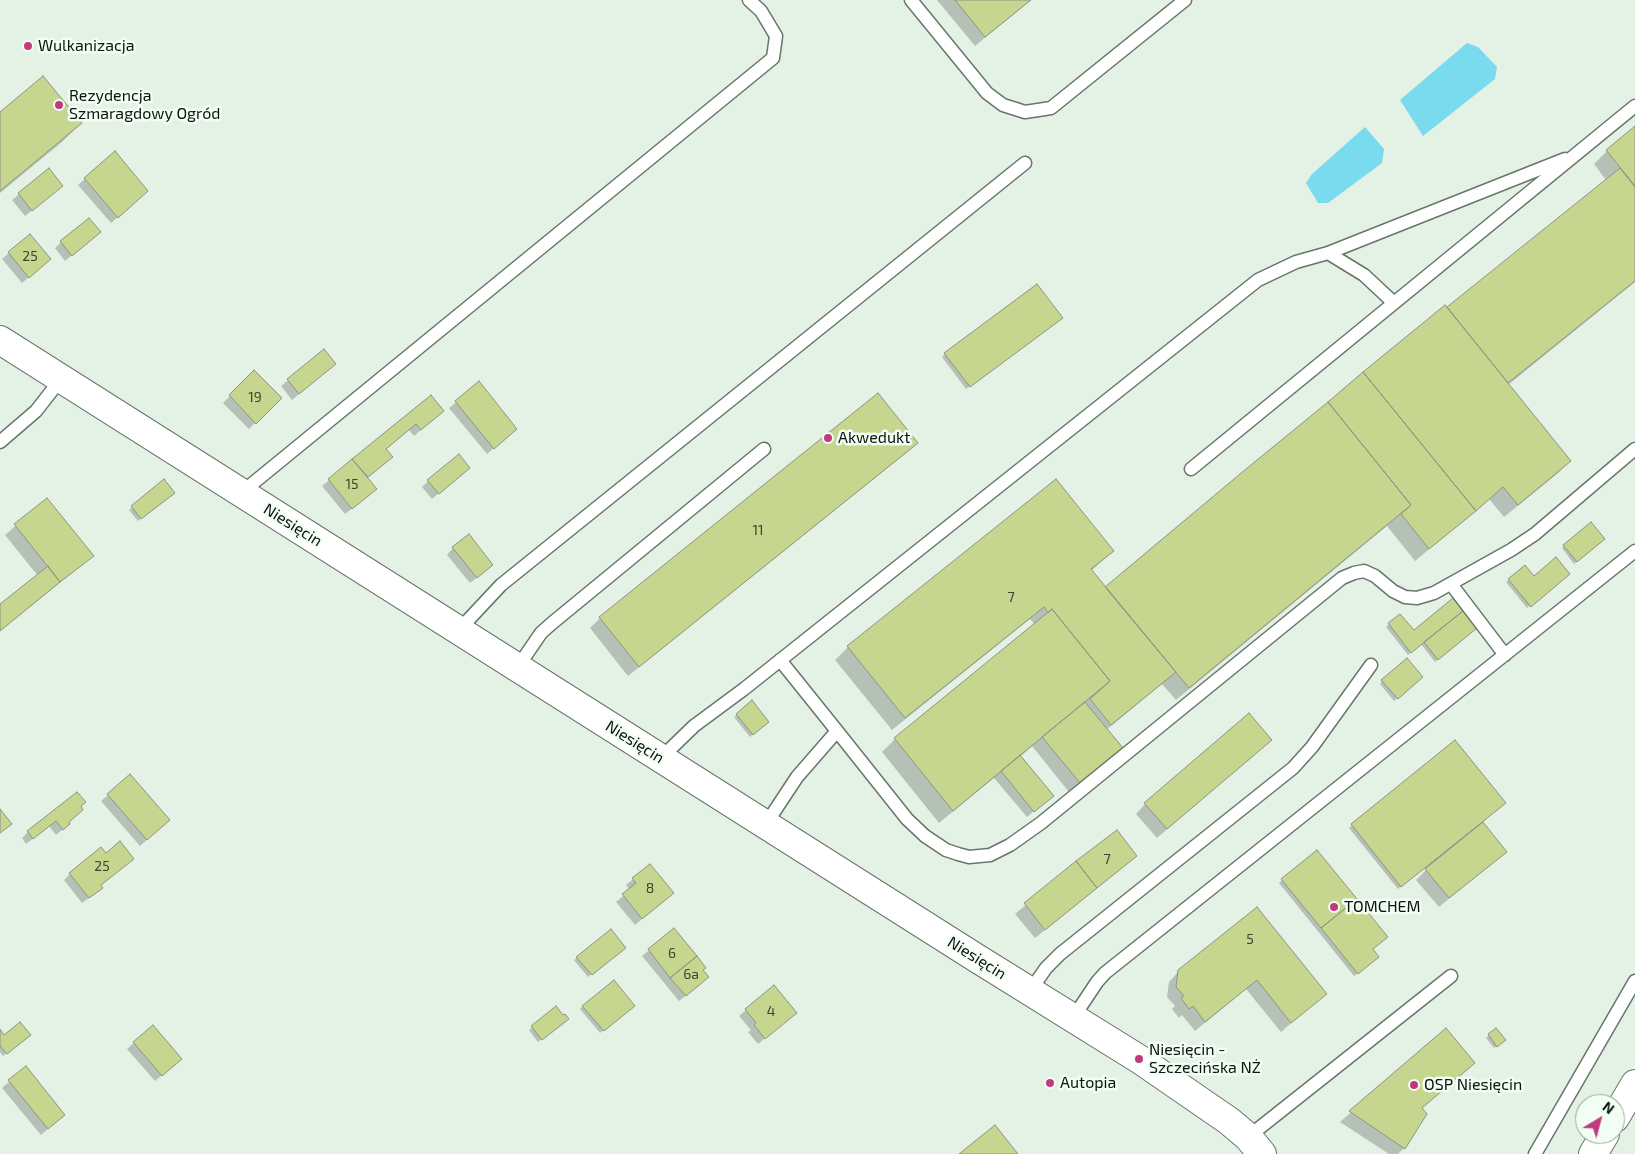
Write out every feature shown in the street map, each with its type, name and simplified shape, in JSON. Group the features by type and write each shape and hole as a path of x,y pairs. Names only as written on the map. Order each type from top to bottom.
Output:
{"main road":[{"name":"Niesięcin","path":"0,340 241,492 457,632 518,668 1193,1094 1229,1121 1255,1145"},
{"path":"1625,1101 1635,1084"}],"lane":[{"path":"241,492 773,58 776,36 761,11 749,0"},
{"path":"911,0 987,93 1003,105 1025,112 1051,108 1185,0"},
{"path":"1191,469 1635,106"},
{"path":"661,758 689,730 780,660 1258,280 1283,267 1328,253 1577,154"},
{"path":"457,632 501,585 1025,163"},
{"path":"1328,253 1364,275 1394,304"},
{"path":"0,442 36,410 61,379"},
{"path":"518,668 541,633 764,449"},
{"path":"780,660 907,819 925,836 946,850 958,854 969,857 990,855 1041,823 1342,578 1354,572 1364,571 1375,576 1399,594 1411,597 1428,595 1511,550 1535,534 1635,449"},
{"path":"1073,1018 1105,973 1635,551"},
{"path":"1450,584 1505,655"},
{"path":"1030,991 1046,968 1060,954 1299,763 1371,665"},
{"path":"766,824 797,777 837,731"},
{"path":"1255,1145 1451,976"},
{"path":"1535,1154 1635,981"}],"water":[{"path":"1467,43 1478,47 1497,67 1495,79 1423,136 1400,100"},
{"path":"1365,127 1384,149 1382,163 1328,203 1318,203 1306,183 1312,174"}],"building":[{"path":"955,0 1031,0 985,37"},
{"name":"Rezydencja Szmaragdowy Ogród","path":"43,76 82,123 0,191 0,112"},
{"path":"1635,126 1635,186 1606,150"},
{"path":"115,151 148,191 118,218 84,178"},
{"path":"49,168 63,186 32,211 18,193"},
{"path":"1620,168 1635,187 1635,281 1508,383 1447,307"},
{"path":"89,218 101,232 72,256 60,241"},
{"path":"30,234 51,259 29,278 8,252"},
{"path":"1037,284 1063,318 970,387 944,353"},
{"path":"1445,305 1571,461 1518,505 1503,487 1476,511 1363,372"},
{"path":"324,349 336,364 299,394 287,379"},
{"path":"254,370 282,398 256,424 229,395"},
{"path":"1363,372 1476,511 1429,549 1401,514 1411,505 1328,402"},
{"path":"479,381 517,429 494,449 455,401"},
{"path":"878,393 918,443 639,667 599,617"},
{"path":"431,395 444,411 421,430 416,424 386,449 393,457 368,477 352,459"},
{"path":"1328,402 1411,505 1189,688 1105,587"},
{"path":"459,454 470,468 439,494 427,480"},
{"path":"352,459 377,489 352,509 328,479"},
{"path":"164,479 175,493 141,519 131,506"},
{"path":"1056,479 1114,551 1091,569 1176,672 1111,725 1090,699 1110,681 1052,609 1048,613 1044,607 905,718 847,646"},
{"path":"47,498 94,556 60,582 14,524"},
{"path":"1591,522 1605,539 1577,562 1563,545"},
{"path":"469,534 493,565 477,578 452,547"},
{"path":"1556,557 1570,574 1531,607 1508,579 1525,565 1534,576"},
{"path":"48,566 60,582 0,631 0,604"},
{"path":"1453,598 1463,611 1411,653 1388,623 1400,614 1414,630"},
{"path":"1052,609 1110,681 953,811 894,738"},
{"path":"1463,611 1477,628 1438,660 1424,642"},
{"path":"1407,658 1423,677 1398,699 1381,680"},
{"path":"752,700 769,722 753,735 736,714"},
{"path":"1085,702 1123,748 1080,783 1042,737"},
{"path":"1249,713 1272,740 1167,829 1144,803"},
{"path":"1455,740 1506,803 1401,887 1351,824"},
{"path":"1020,755 1054,796 1034,812 1001,771"},
{"path":"130,774 170,820 147,840 107,794"},
{"path":"77,792 86,802 81,806 83,810 69,822 70,824 63,830 56,821 33,839 27,831"},
{"path":"0,809 12,824 0,833"},
{"path":"1483,822 1507,852 1449,898 1425,869"},
{"path":"1117,830 1137,856 1097,888 1076,861"},
{"path":"120,841 134,859 101,885 103,888 89,898 69,873 101,847 106,853"},
{"path":"1317,850 1357,899 1321,928 1281,879"},
{"path":"1076,861 1097,888 1045,930 1024,903"},
{"path":"650,864 674,893 642,919 622,894 636,883 632,878"},
{"path":"1357,899 1388,937 1373,949 1379,957 1358,974 1321,928"},
{"path":"1257,907 1327,994 1291,1023 1257,980 1205,1022 1193,1006 1189,1009 1181,998 1184,996 1176,987 1178,970"},
{"path":"674,928 697,956 670,978 648,949"},
{"path":"611,929 626,948 592,975 576,957"},
{"path":"697,956 706,968 703,970 709,977 686,996 670,978"},
{"path":"614,980 635,1006 604,1031 582,1006"},
{"path":"774,985 797,1013 765,1039 745,1009"},
{"path":"556,1006 569,1019 542,1040 531,1026"},
{"path":"20,1022 31,1035 7,1054 0,1046 0,1029 4,1035"},
{"path":"153,1025 182,1059 162,1076 133,1042"},
{"name":"OSP Niesięcin","path":"1446,1028 1475,1063 1422,1108 1427,1114 1405,1149 1349,1111"},
{"path":"1496,1028 1506,1040 1497,1047 1488,1034"},
{"path":"26,1066 65,1115 48,1129 8,1080"},
{"path":"995,1125 1018,1154 959,1154"}],"place":[{"name":"Wulkanizacja","path":"28,46"},
{"name":"Rezydencja Szmaragdowy Ogród","path":"59,105"},
{"name":"Akwedukt","path":"828,438"},
{"name":"TOMCHEM","path":"1334,907"},
{"name":"Niesięcin - Szczecińska NŻ","path":"1139,1059"},
{"name":"Autopia","path":"1050,1083"},
{"name":"OSP Niesięcin","path":"1414,1085"}]}
